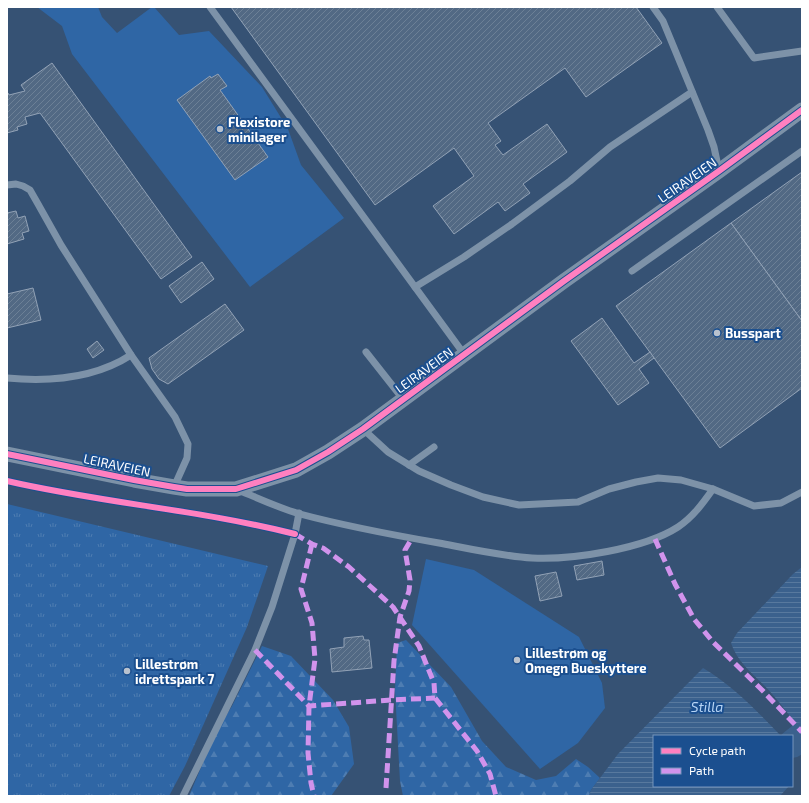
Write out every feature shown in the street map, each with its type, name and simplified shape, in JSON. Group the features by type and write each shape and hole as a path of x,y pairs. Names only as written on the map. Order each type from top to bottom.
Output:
{"street":[{"name":"LEIRAVEIEN","path":"7,454 134,480 187,489 236,489 296,470 328,452 362,429 564,281 802,110"}],"lane":[{"path":"210,7 464,354"},
{"path":"653,7 663,21 692,92 714,147 719,171"},
{"path":"717,7 754,58 802,51"},
{"path":"416,287 464,257 512,224 570,181 610,147 692,92"},
{"path":"632,271 802,151"},
{"path":"7,185 16,184 30,190 61,245 131,355 175,416 188,444 187,458 174,487"},
{"path":"366,352 403,399"},
{"path":"7,378 42,380 78,377 122,361 131,355"},
{"path":"362,429 388,452 419,471 483,497 520,505 578,502 609,489 658,478 681,480 713,489 754,506 781,503 802,492"},
{"path":"409,465 434,447"},
{"path":"236,489 299,513 412,538 494,553 532,558 573,557 655,539 679,526 699,510 713,489"},
{"path":"183,796 255,650 272,607 295,534 299,513"}],"green space":[{"path":"37,7 98,7 102,17 117,33 154,7 179,35 209,31 262,87 288,129 301,165 344,218 250,287 72,54 62,26"},
{"name":"Lillestrøm idrettspark 7","path":"7,504 268,566 247,627 185,766 169,796 7,796"},
{"name":"Lillestrøm og Omegn Bueskyttere","path":"426,559 474,570 579,637 602,683 605,708 578,743 540,769 412,625"},
{"path":"406,640 451,687 482,741 506,767 536,780 556,776 576,759 600,778 591,790 589,796 403,796 400,781 395,690 397,643"},
{"path":"262,646 291,656 333,700 349,727 354,764 331,796 189,796 216,732 232,706"}],"water":[{"name":"Stilla","path":"802,567 802,729 798,727 776,699 744,665 734,651 731,643 737,633 793,574"},
{"name":"Stilla","path":"703,668 735,691 780,735 653,735 653,787 788,787 780,796 589,796 591,790 618,754"}],"building":[{"path":"231,7 636,7 662,43 586,97 565,68 488,123 501,141 495,145 503,155 547,124 567,152 523,184 530,193 505,211 498,202 454,234 433,206 474,176 454,148 375,205"},
{"path":"52,63 192,257 161,279 40,113 25,117 27,124 17,127 18,130 7,133 7,93 9,95 25,91 21,85"},
{"path":"218,74 227,86 220,90 268,157 235,180 177,100 210,76 211,78"},
{"path":"802,172 802,321 731,223"},
{"path":"16,211 18,218 25,216 29,231 22,233 24,239 7,244 7,213"},
{"path":"731,223 802,321 802,388 720,448 616,306"},
{"path":"202,262 214,279 181,303 169,286"},
{"path":"33,288 41,320 7,328 7,294"},
{"path":"225,304 244,330 168,384 159,379 152,369 149,358"},
{"path":"602,318 634,363 650,352 654,358 639,369 649,383 618,405 571,341"},
{"path":"97,341 104,350 93,358 87,349"},
{"path":"602,561 604,575 577,580 574,566"},
{"path":"556,572 562,596 540,601 535,576"},
{"path":"363,636 364,640 369,640 372,668 332,672 330,649 344,647 344,638"}],"waterway":[{"path":"793,743 802,736"}],"marked path":[{"path":"295,534 312,544 323,548 349,567 393,607 419,646 434,683 435,698 477,751 490,774 496,796"},
{"path":"386,788 394,661 400,617 409,591 410,580 405,550 412,538"},
{"path":"655,539 675,584 694,619 713,642 802,732"},
{"path":"312,544 301,589 312,623 315,659 309,706 308,753 314,796"},
{"path":"255,650 309,706 435,698"}],"cycle path":[{"path":"7,454 134,480 187,489 236,489 296,470 328,452 363,429 564,281 802,110"},
{"path":"7,481 43,489 187,512 295,534"}],"place":[{"name":"Flexistore minilager","path":"220,129"},
{"name":"Busspart","path":"717,333"},
{"name":"Lillestrøm og Omegn Bueskyttere","path":"517,660"},
{"name":"Lillestrøm idrettspark 7","path":"127,671"}]}
